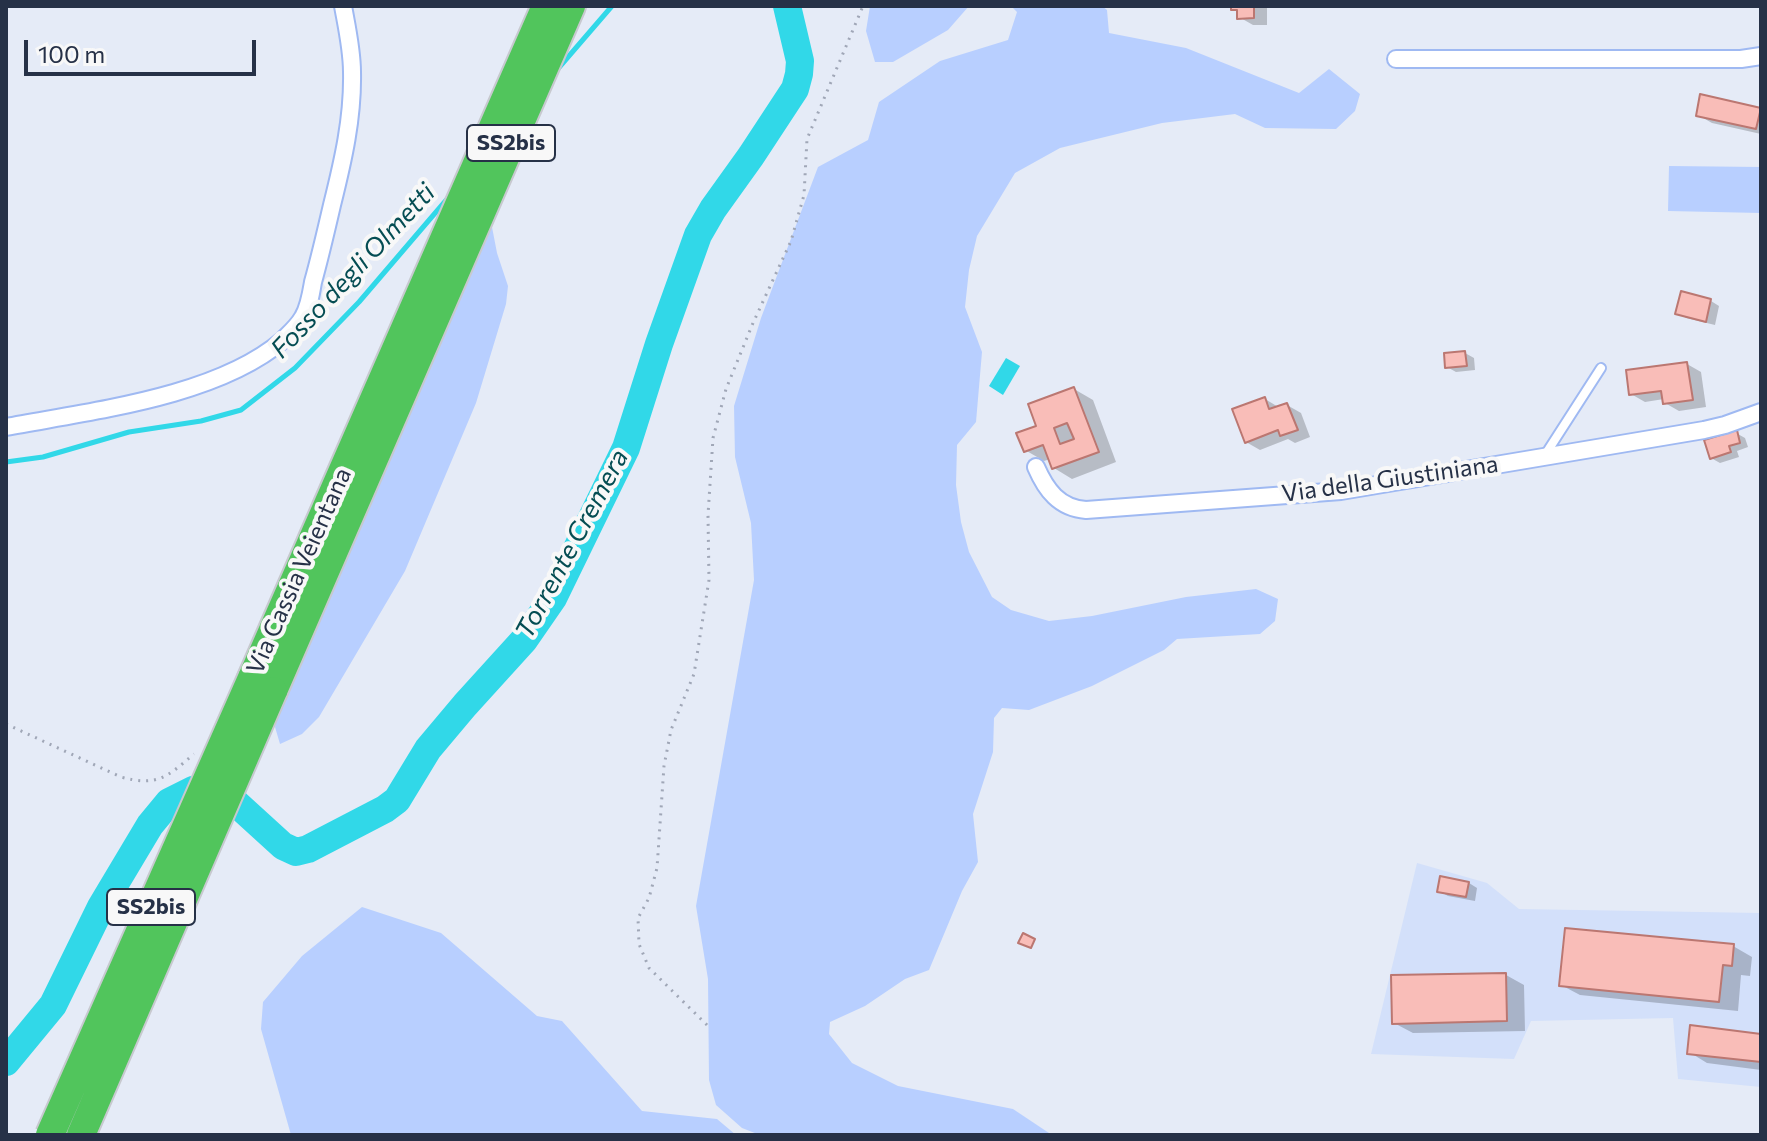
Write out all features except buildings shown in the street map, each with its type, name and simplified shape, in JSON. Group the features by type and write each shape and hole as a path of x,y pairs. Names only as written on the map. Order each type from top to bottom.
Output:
{"highway":[{"name":"Via Cassia Veientana","path":"81,1135 262,685 440,275 546,6"},
{"name":"Via Cassia Veientana","path":"440,275 571,6"},
{"name":"Via Cassia Veientana","path":"50,1135 262,685"}],"street":[{"path":"6,427 115,406 215,378 245,366 269,351 300,322 307,308 345,152 350,112 351,56 343,6"},
{"path":"1396,59 1741,59 1761,56"},
{"name":"Via della Giustiniana","path":"1036,467 1046,489 1059,502 1086,510 1341,491 1704,430 1761,412"}],"lane":[{"path":"1544,457 1601,368"}],"path":[{"path":"707,1025 649,968 639,944 638,918 649,898 657,868 666,754 671,730 694,674 707,596 713,438 726,389 791,241 804,195 807,139 863,6"},
{"path":"6,724 138,782 152,782 168,776 201,746"}],"shaded area":[{"path":"870,6 969,6 948,30 893,62 875,62 866,31"},
{"path":"1011,6 1102,6 1107,10 1109,33 1186,48 1299,93 1329,69 1360,94 1355,111 1336,129 1265,128 1235,114 1162,123 1060,148 1015,173 977,236 969,270 965,307 982,352 976,422 957,445 956,485 969,552 992,597 1011,610 1049,621 1092,616 1186,597 1256,589 1278,599 1275,621 1260,634 1177,639 1164,650 1092,686 1029,710 1002,708 994,718 993,752 973,814 978,862 962,891 929,970 905,979 865,1006 830,1022 829,1034 852,1063 898,1086 1013,1109 1052,1135 760,1135 742,1128 716,1105 709,1080 708,979 696,906 754,580 751,523 735,457 734,406 761,318 818,167 868,140 879,102 940,61 1008,40 1017,12"},
{"path":"1669,166 1761,167 1761,213 1668,211"},
{"path":"492,227 508,286 506,304 476,403 405,571 319,717 302,734 280,744 275,727 277,714"},
{"path":"1006,358 1020,366 1003,395 989,386"},
{"path":"1417,863 1487,883 1519,909 1761,913 1761,1087 1678,1079 1673,1018 1531,1021 1514,1059 1371,1054"},
{"path":"362,907 441,933 537,1016 562,1021 642,1111 717,1119 736,1135 291,1135 261,1029 263,1002 302,956"}],"waterway":[{"name":"Fosso degli Olmetti","path":"556,71 612,6"},
{"name":"Torrente Cremera","path":"6,1062 53,1005 101,907 150,825 169,802 193,790 215,792 238,805 283,846 296,852 308,849 397,800 428,749 524,640 553,598 626,448 698,235 795,89 800,61 787,6"},
{"name":"Fosso degli Olmetti","path":"6,462 43,457 129,432 201,421 241,410 295,368 359,302 448,198"}]}
